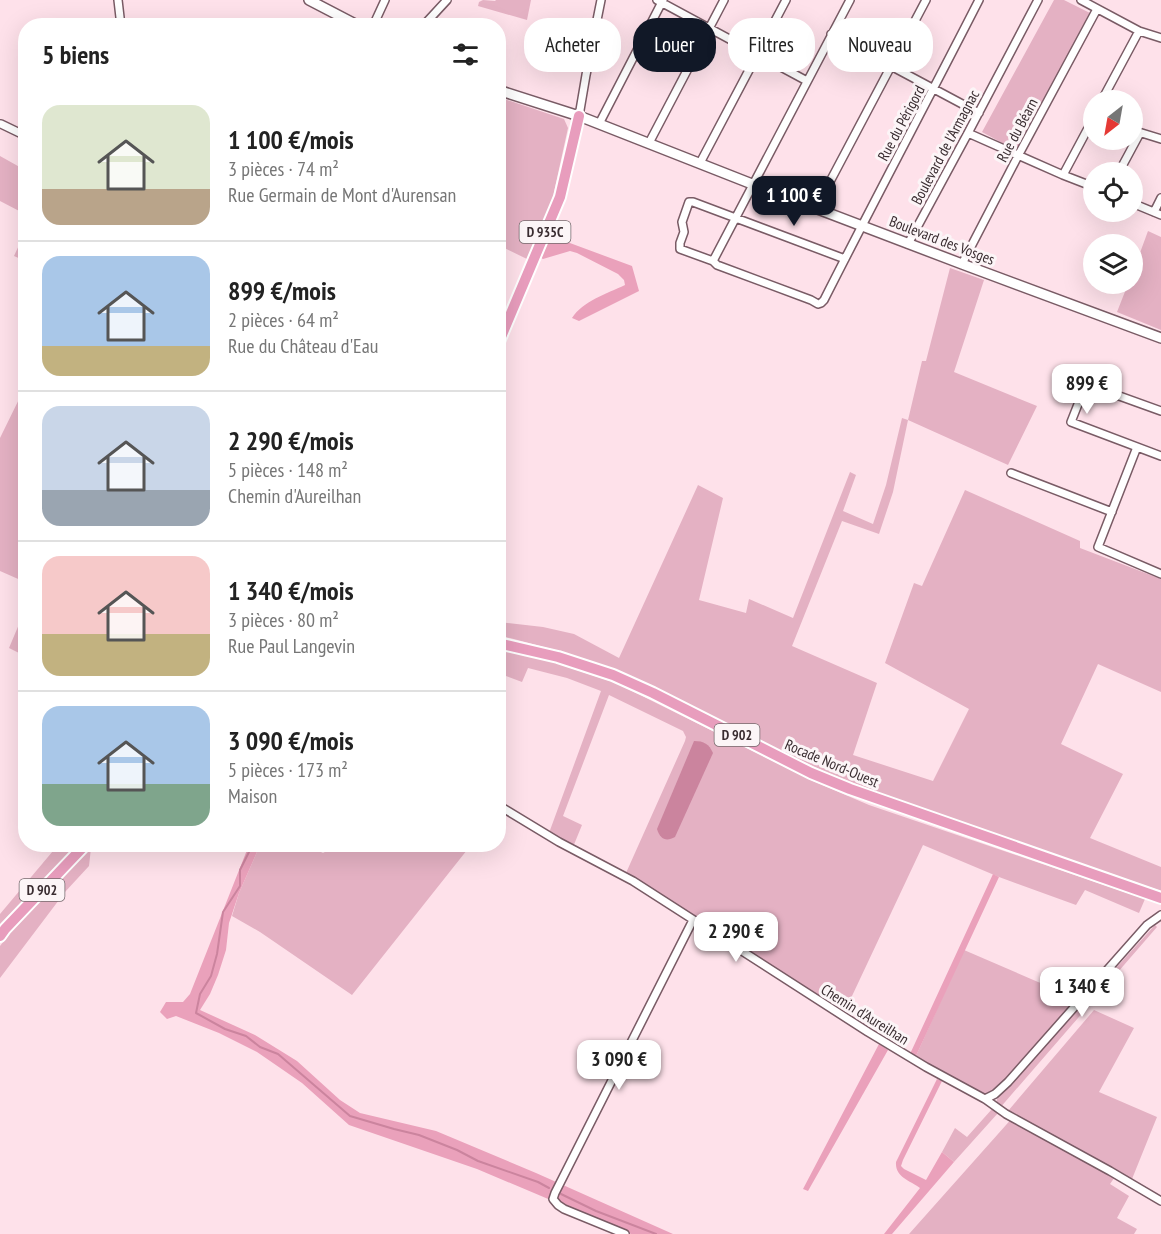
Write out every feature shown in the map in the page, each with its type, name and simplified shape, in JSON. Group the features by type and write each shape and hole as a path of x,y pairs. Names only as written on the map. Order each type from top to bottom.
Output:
{"main road":[{"path":"309,0 344,18"},
{"name":"Boulevard des Vosges","path":"506,93 579,116 908,244 1161,338"},
{"name":"D 935C","path":"506,325 560,197 579,116"},
{"name":"Rocade Nord-Ouest","path":"506,645 558,657 613,675 811,773 850,789 1161,898"},
{"name":"D 902","path":"0,936 78,852"}],"street":[{"path":"118,0 120,18"},
{"path":"377,18 385,0"},
{"path":"430,18 447,0"},
{"path":"714,18 724,0"},
{"path":"776,18 786,0"},
{"path":"840,18 850,0"},
{"path":"916,18 926,0"},
{"name":"Rue du Périgord","path":"713,261 717,265 818,304 821,303 979,0"},
{"name":"Boulevard de l'Armagnac","path":"908,244 1038,0"},
{"path":"1081,0 1138,31 1161,38"},
{"path":"579,116 602,1"},
{"path":"598,124 661,1 691,18"},
{"name":"Rue du Béarn","path":"962,264 1097,9"},
{"path":"1107,90 1138,31"},
{"path":"827,42 752,184 735,217 713,261 679,247 684,232 682,222 690,202 693,202 735,217 845,259"},
{"path":"649,143 686,72"},
{"path":"700,163 748,72"},
{"path":"790,72 807,81"},
{"path":"816,208 888,72"},
{"path":"902,72 979,113"},
{"path":"1,124 18,132"},
{"path":"968,133 1083,183"},
{"path":"1143,134 1161,139"},
{"path":"1063,175 1083,138"},
{"path":"1143,207 1157,213 1161,198"},
{"path":"1161,411 1086,384 1071,422 1161,456"},
{"path":"1137,447 1098,547 1161,574"},
{"path":"1011,473 1112,512"},
{"name":"Chemin d'Aureilhan","path":"506,810 572,849 633,881 926,1067 1161,1200"},
{"path":"985,1099 1008,1083 1147,925 1161,915"},
{"path":"625,1234 564,1209 558,1206 553,1199 693,920"}],"shaded area":[{"path":"483,0 531,0 527,18 524,19 478,6"},
{"path":"1054,0 1064,0 1090,13 1017,151 982,132"},
{"path":"506,100 564,119 568,128 552,201 527,259 506,249"},
{"path":"0,156 18,166 18,210 0,201"},
{"path":"1148,231 1161,237 1161,330 1117,312 1124,294 1143,294 1143,245"},
{"path":"551,236 632,266 639,291 579,321 572,318 589,302 625,285 624,280 618,274 570,251 541,258"},
{"path":"950,268 984,280 954,372 1037,406 1008,465 908,420 922,361 926,361"},
{"path":"18,401 18,579 0,571 0,438"},
{"path":"902,418 908,420 893,492 879,534 842,521 792,646 877,683 853,755 933,781 969,709 885,663 914,583 922,586 965,490 1080,541 1080,548 1161,579 1161,692 1098,664 1061,744 1123,774 1090,838 1161,867 1161,891 895,799 828,773 776,749 614,669 506,637 506,623 543,627 574,634 619,658 698,485 723,498 699,600 746,613 749,599 793,618 850,472 856,475 843,511 873,524 886,485"},
{"path":"18,627 18,652 9,648"},
{"path":"506,650 537,657 616,683 813,781 869,805 1145,899 1139,913 1085,890 1076,905 999,877 923,845 844,1013 626,873 685,741 683,731 609,695 563,816 582,825 573,847 549,833 601,691 567,678 528,668 522,682 506,676"},
{"path":"694,741 706,744 713,753 675,837 664,839 657,829"},
{"path":"52,852 70,852 0,927 0,914"},
{"path":"87,852 91,852 89,866 65,892 0,978 0,946 29,909"},
{"path":"246,852 257,852 229,923 226,950 218,975 200,1010 255,1035 297,1061 340,1100 360,1113 436,1131 673,1234 631,1234 477,1169 349,1125 302,1083 257,1052 219,1033 176,1016 167,1019 160,1012 166,1002 183,1002 190,994"},
{"path":"257,852 465,852 352,995 260,932 232,916 239,893"},
{"path":"993,874 999,877 915,1058 910,1054"},
{"path":"1155,925 1157,927 999,1109 996,1104 997,1099"},
{"path":"964,950 1080,998 996,1091 985,1095 976,1093 915,1058"},
{"path":"1094,1010 1134,1028 1099,1092 1157,1117 1132,1179 1119,1171 1110,1184 1129,1196 1117,1218 1137,1229 1134,1234 909,1234 1014,1116 1008,1111"},
{"path":"879,1044 888,1050 808,1191 803,1189"},
{"path":"937,1079 942,1081 901,1166 926,1180 942,1152 954,1162 892,1234 884,1234 920,1188 900,1175 896,1162"},
{"path":"992,1109 998,1113 954,1162 942,1152 955,1128 967,1137"}],"waterway":[{"path":"249,852 240,870 240,886 223,912 217,954 211,976 200,994 196,1013 278,1054 350,1116 419,1135 478,1161 549,1188"},
{"path":"561,1194 596,1211 656,1234"}]}
